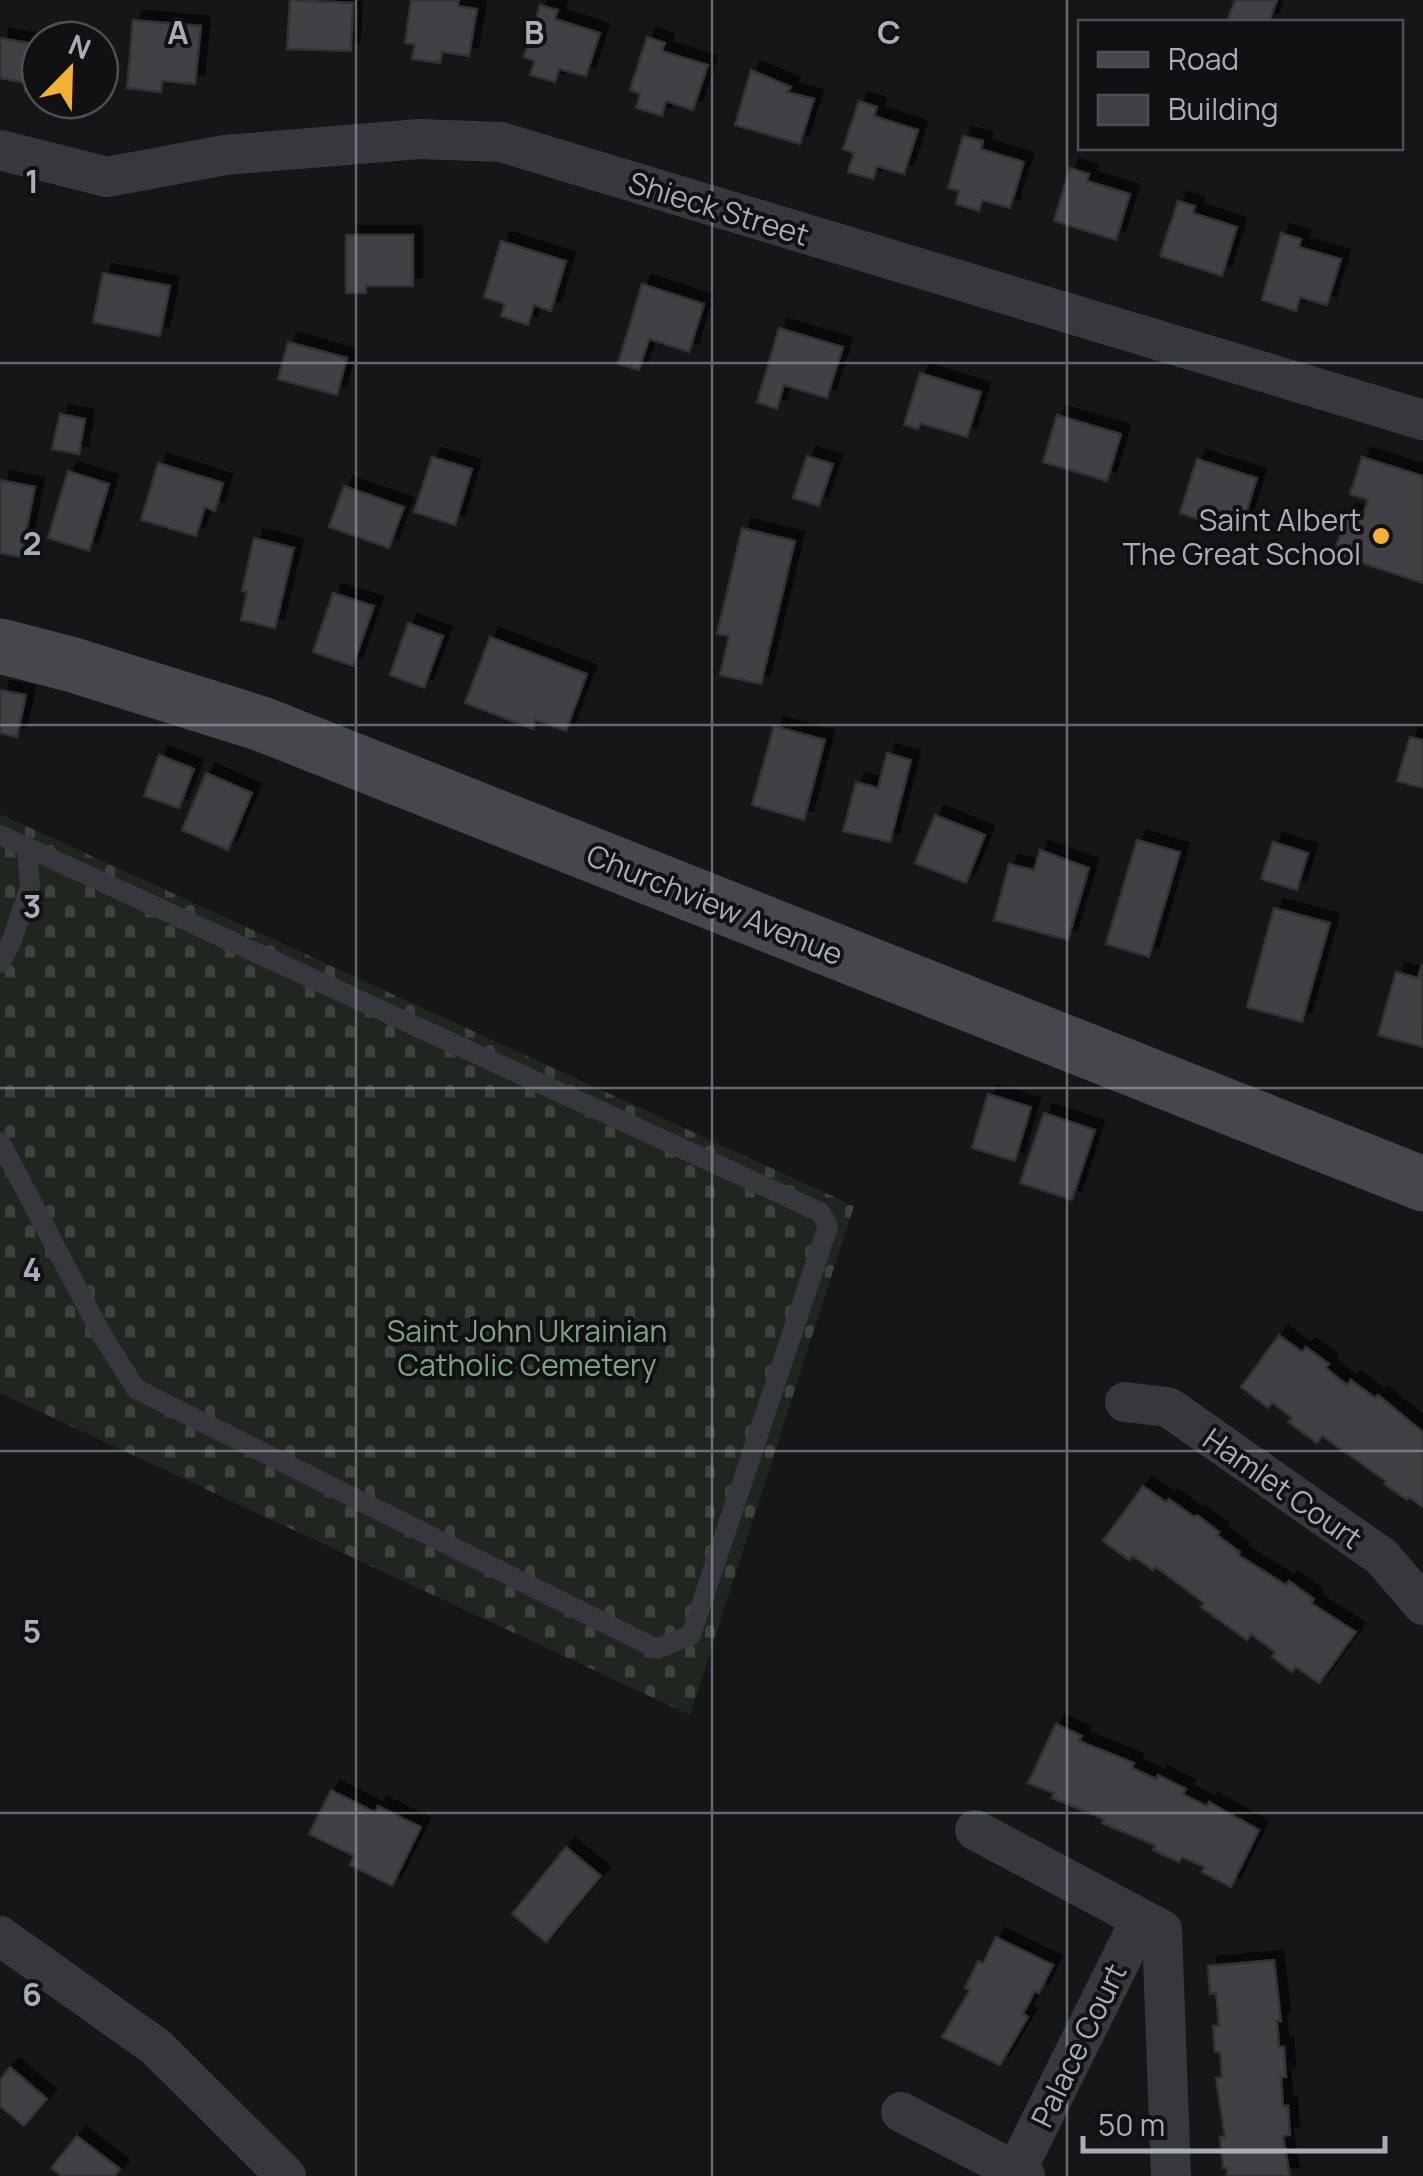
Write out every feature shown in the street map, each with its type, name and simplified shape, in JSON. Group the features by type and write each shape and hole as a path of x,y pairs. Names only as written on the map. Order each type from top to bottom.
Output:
{"street":[{"name":"Shieck Street","path":"0,150 108,177 244,154 419,139 500,142 1423,420"},
{"name":"Churchview Avenue","path":"0,646 262,724 1423,1184"},
{"name":"Hamlet Court","path":"1125,1402 1168,1406 1382,1557 1423,1605"},
{"path":"974,1830 1141,1918"},
{"name":"Palace Court","path":"901,2112 1020,2174 1141,1918 1162,1930 1171,2176"},
{"path":"0,1936 156,2047 286,2176"}],"lane":[{"path":"0,834 820,1212 828,1226 691,1635 657,1649 136,1389 102,1335 0,1142"},
{"path":"0,963 30,887 27,847"}],"green space":[{"name":"Saint John Ukrainian Catholic Cemetery","path":"0,814 854,1206 690,1715 0,1393"}],"building":[{"path":"290,0 353,3 351,51 287,49"},
{"path":"411,0 459,0 458,6 477,9 469,56 442,52 440,63 412,59 415,44 405,43"},
{"path":"1235,0 1277,0 1270,20 1228,20"},
{"path":"540,5 558,10 555,19 600,33 586,76 559,69 555,82 530,75 535,61 524,57"},
{"path":"133,20 201,26 195,84 162,81 161,92 127,88"},
{"path":"647,37 665,43 662,51 708,65 693,110 666,101 662,116 636,108 640,94 630,90"},
{"path":"0,38 20,42 20,82 0,78"},
{"path":"751,70 791,87 787,92 814,99 800,144 735,125"},
{"path":"859,101 877,107 874,116 918,130 904,174 877,166 873,179 848,172 854,153 843,149"},
{"path":"963,136 983,141 981,149 1024,162 1010,208 982,200 979,211 956,204 959,191 948,188"},
{"path":"1070,168 1089,174 1087,181 1130,194 1116,240 1054,221"},
{"path":"1178,201 1195,206 1193,213 1237,227 1222,276 1160,256"},
{"path":"1281,233 1301,239 1299,247 1341,259 1327,305 1300,297 1296,311 1262,300"},
{"path":"346,235 413,235 413,286 366,286 366,293 346,293"},
{"path":"501,241 566,261 551,311 534,305 528,325 501,316 505,304 484,297"},
{"path":"103,273 170,286 160,336 93,322"},
{"path":"642,284 704,304 689,352 649,339 639,370 618,364"},
{"path":"779,328 843,347 827,398 784,385 777,409 757,402"},
{"path":"288,342 347,358 337,395 278,379"},
{"path":"920,373 981,392 967,437 920,423 918,429 904,425"},
{"path":"60,414 85,419 79,454 52,449"},
{"path":"1057,415 1121,434 1107,481 1043,462"},
{"path":"807,456 833,464 819,506 793,498"},
{"path":"432,457 472,469 455,525 414,512"},
{"name":"Saint Albert The Great School","path":"1362,457 1423,476 1423,583 1334,554 1347,513 1362,518 1368,500 1350,494"},
{"path":"1197,459 1257,478 1243,523 1201,510 1198,519 1180,513"},
{"path":"158,463 223,483 215,511 205,507 196,536 141,520"},
{"path":"68,471 109,484 89,551 48,538"},
{"path":"0,480 35,487 21,557 0,553"},
{"path":"344,486 404,507 389,548 329,527"},
{"path":"742,528 795,541 761,684 720,675 729,636 717,634"},
{"path":"254,538 294,548 275,628 241,620 247,592 242,591"},
{"path":"333,593 374,606 353,666 313,652"},
{"path":"408,623 443,636 424,688 390,675"},
{"path":"490,637 587,674 566,731 536,720 533,729 465,703"},
{"path":"0,690 26,695 17,737 0,733"},
{"path":"774,726 825,740 804,820 752,805"},
{"path":"1410,737 1423,740 1423,788 1397,781"},
{"path":"887,753 911,760 890,842 843,831 856,782 878,788"},
{"path":"159,755 194,769 179,808 144,796"},
{"path":"206,773 252,793 228,850 182,830"},
{"path":"935,815 985,835 966,883 915,863"},
{"path":"1137,840 1180,852 1149,957 1106,944"},
{"path":"1273,842 1308,853 1297,890 1261,879"},
{"path":"1040,850 1089,868 1068,940 994,920 1009,864 1034,870"},
{"path":"1274,908 1330,923 1302,1022 1247,1007"},
{"path":"1422,964 1423,1047 1378,1035 1396,972 1418,978"},
{"path":"988,1094 1031,1107 1015,1161 972,1148"},
{"path":"1044,1113 1095,1130 1072,1200 1020,1183"},
{"path":"1279,1335 1302,1352 1306,1347 1329,1364 1326,1368 1347,1385 1351,1380 1375,1398 1378,1395 1423,1432 1423,1507 1384,1484 1386,1481 1322,1436 1317,1443 1288,1422 1292,1418 1272,1402 1268,1408 1241,1387"},
{"path":"1143,1486 1166,1502 1169,1499 1194,1517 1197,1515 1240,1552 1238,1555 1286,1585 1289,1581 1314,1599 1311,1603 1356,1632 1319,1683 1296,1667 1292,1672 1272,1657 1275,1652 1251,1634 1247,1640 1201,1607 1204,1603 1156,1567 1153,1570 1133,1556 1129,1560 1103,1541"},
{"path":"1056,1724 1082,1736 1079,1741 1134,1763 1132,1768 1156,1779 1158,1775 1186,1789 1183,1794 1207,1806 1209,1802 1259,1830 1231,1887 1202,1872 1205,1867 1182,1857 1179,1862 1153,1850 1155,1845 1102,1823 1104,1819 1052,1798 1054,1793 1028,1783"},
{"path":"331,1790 375,1812 378,1806 421,1827 392,1886 350,1865 354,1856 309,1834"},
{"path":"566,1847 601,1876 546,1942 512,1914"},
{"path":"996,1937 1053,1965 1039,1993 1035,1991 1023,2014 1028,2017 1000,2065 942,2037 970,1990 965,1988 978,1961 983,1963"},
{"path":"1274,1960 1281,2021 1277,2021 1279,2047 1284,2047 1286,2077 1281,2077 1283,2106 1288,2106 1290,2135 1283,2136 1290,2176 1227,2176 1227,2168 1223,2168 1220,2137 1225,2137 1216,2078 1222,2078 1220,2052 1215,2052 1213,2026 1219,2026 1216,1993 1210,1994 1208,1966"},
{"path":"10,2067 47,2099 24,2126 0,2106 0,2080"},
{"path":"77,2136 120,2169 115,2176 61,2176 51,2168"}],"place":[{"name":"Saint Albert The Great School","path":"1381,536"}]}
